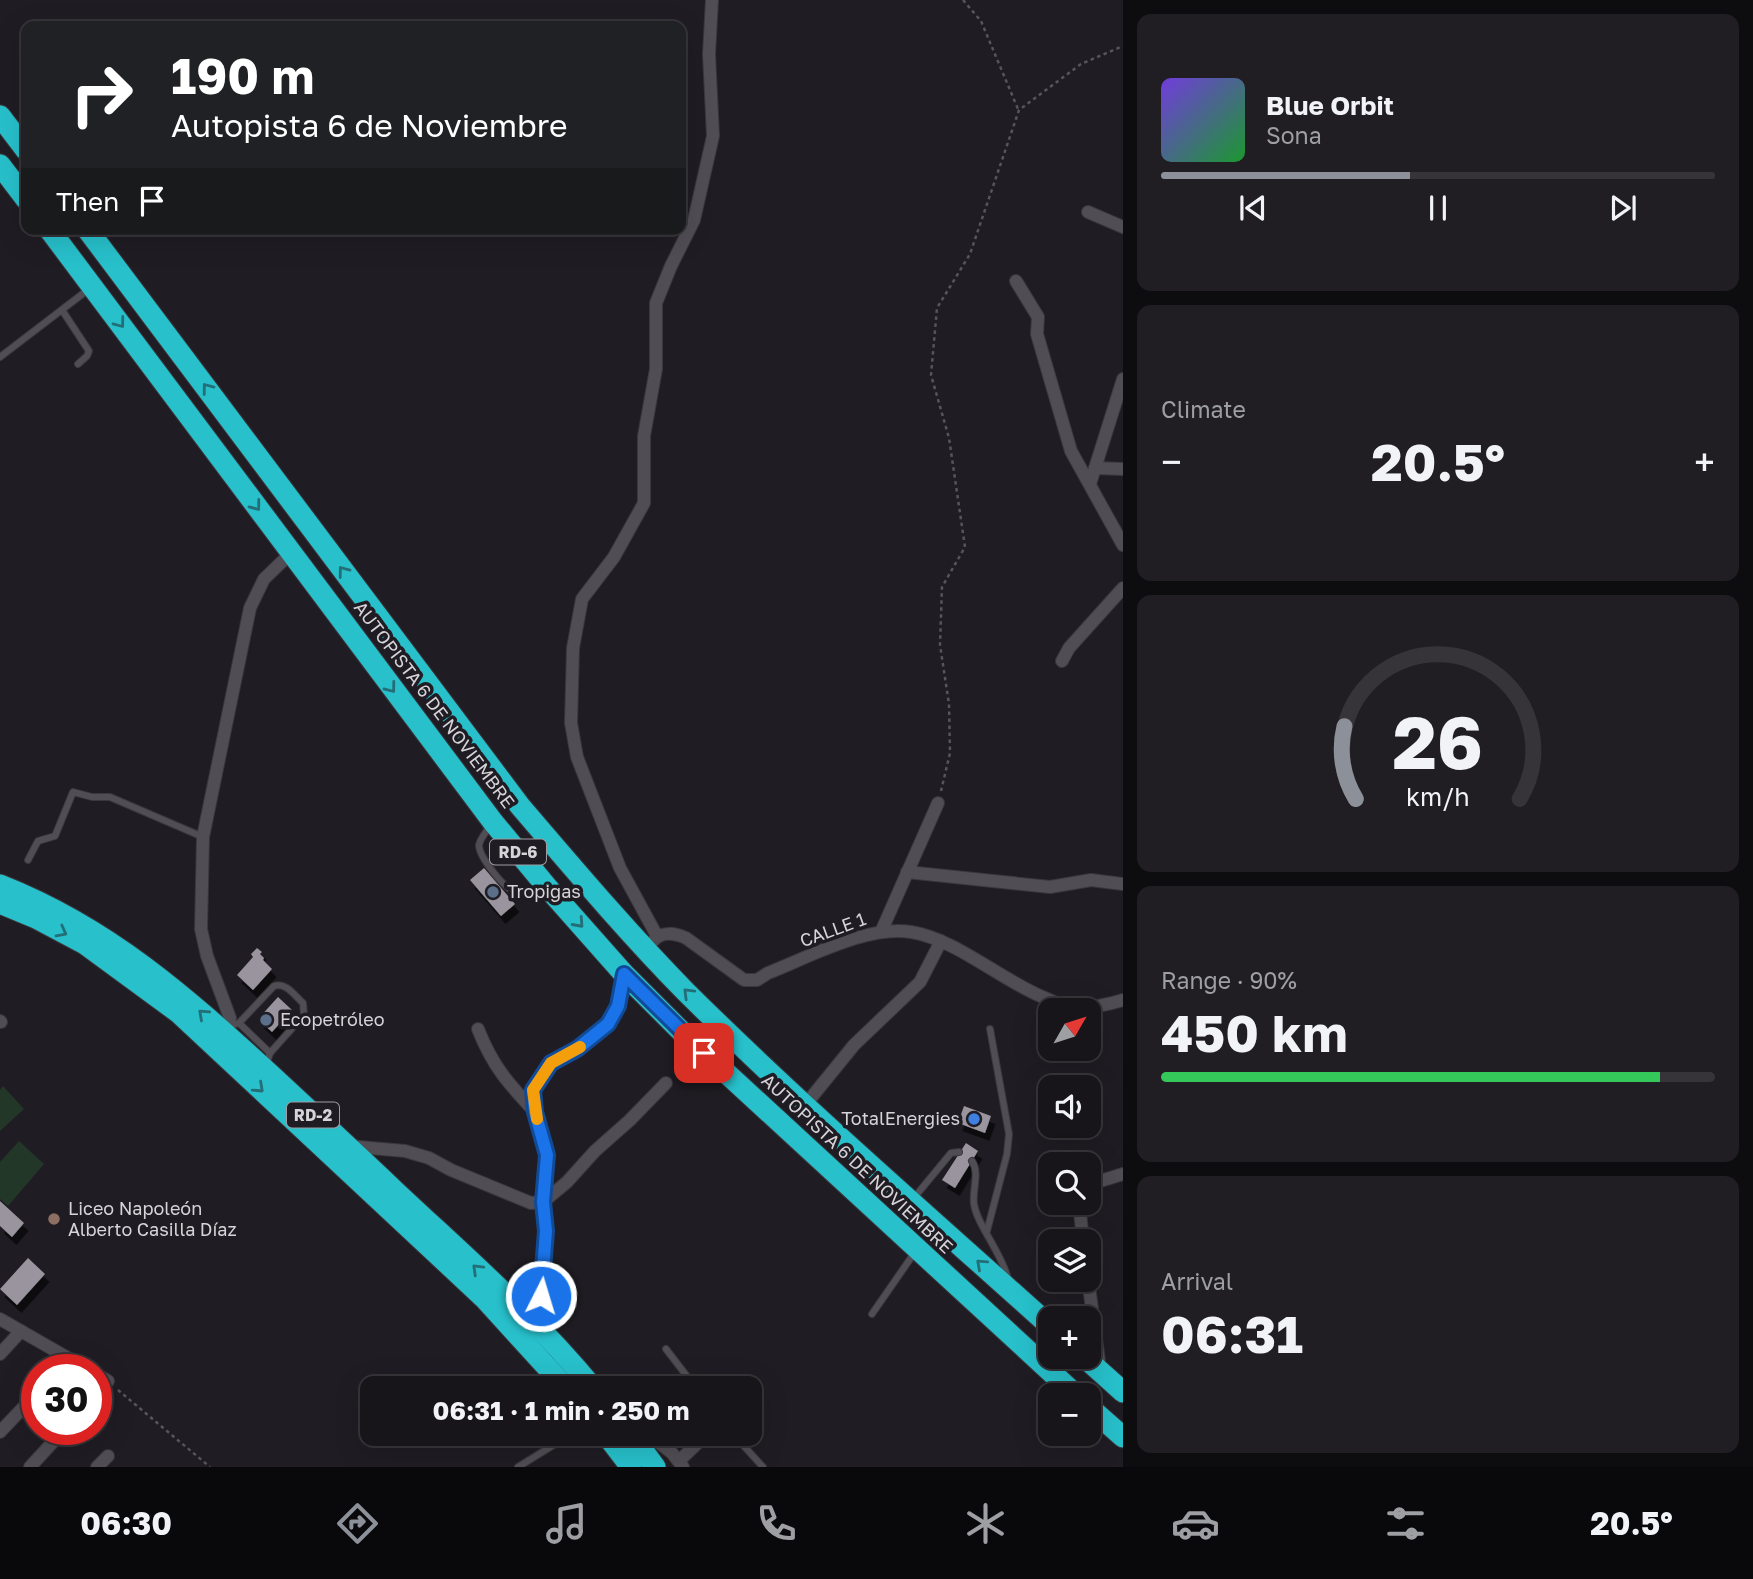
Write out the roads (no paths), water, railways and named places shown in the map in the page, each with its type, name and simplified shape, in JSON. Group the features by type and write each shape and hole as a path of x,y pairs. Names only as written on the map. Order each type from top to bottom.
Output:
{"highway":[{"path":"0,116 21,143"},
{"path":"0,165 21,192"},
{"name":"AUTOPISTA 6 DE NOVIEMBRE","path":"54,235 493,822 547,887 624,974 753,1100 1063,1383"},
{"name":"AUTOPISTA 6 DE NOVIEMBRE","path":"92,235 520,806 651,942 687,992 1038,1315"},
{"name":"RD-2","path":"0,885 41,901 96,932 188,1001 231,1027 347,1146 539,1329 582,1376"},
{"name":"RD-2","path":"0,903 36,918 85,944 179,1013 484,1298 548,1376"},
{"path":"1098,1369 1123,1392"},
{"path":"1101,1418 1123,1437"},
{"path":"613,1446 623,1464"},
{"path":"640,1446 655,1467"}],"street":[{"path":"651,942 577,758 571,723 573,648 582,599 614,557 644,503 644,436 656,369 656,303 694,220 713,136 709,54 712,0"},
{"path":"1088,212 1123,227"},
{"path":"1016,281 1038,317 1037,334 1071,451 1123,545"},
{"path":"1090,484 1123,379"},
{"path":"1095,468 1123,469"},
{"path":"231,1027 207,956 201,929 203,837 250,608 264,579 291,553"},
{"path":"1062,661 1069,648 1123,588"},
{"path":"881,932 938,803"},
{"path":"907,872 1050,887 1091,880 1123,884"},
{"name":"CALLE 1","path":"651,942 677,934 744,980 757,980 768,973 845,943 881,932 911,932 941,942 1035,994 1069,1007 1107,1005 1123,1000"},
{"path":"806,1104 854,1045 920,982 941,942"},
{"path":"539,1329 546,1231 543,1202 547,1155 535,1112 533,1090 551,1063 577,1049 608,1024 618,1006 624,974"},
{"path":"478,1029 489,1057 508,1083 535,1112"},
{"path":"347,1146 405,1151 429,1158 451,1171 531,1203 543,1202 567,1182 595,1151 666,1083"},
{"path":"1101,1181 1123,1174"},
{"path":"1090,1292 1100,1371"},
{"path":"0,1320 60,1354"},
{"path":"0,1354 20,1331"},
{"path":"0,1432 21,1410"},
{"path":"30,1467 50,1445"},
{"path":"662,1446 681,1464 697,1446"},
{"path":"97,1467 108,1456"}],"lane":[{"path":"0,357 93,286"},
{"path":"62,310 89,351 78,364"},
{"path":"28,860 38,841 55,836 73,792 92,797 110,797 203,837"},
{"path":"493,822 479,843 484,860 514,892 547,887"},
{"path":"231,1027 274,986 285,986 303,1003 304,1015 267,1061"},
{"path":"987,1231 1007,1154 1009,1134 990,1029"},
{"path":"911,1200 951,1153 959,1152"},
{"path":"972,1161 976,1167 973,1202 1005,1267 1011,1291"},
{"path":"872,1314 916,1250"},
{"path":"666,1349 686,1376"},
{"path":"518,1467 552,1446"},
{"path":"744,1446 763,1467"}],"place":[{"name":"Tropigas","path":"493,892"},
{"name":"Ecopetróleo","path":"266,1020"},
{"name":"TotalEnergies","path":"974,1119"},
{"name":"Liceo Napoleón Alberto Casilla Díaz","path":"54,1219"}]}
